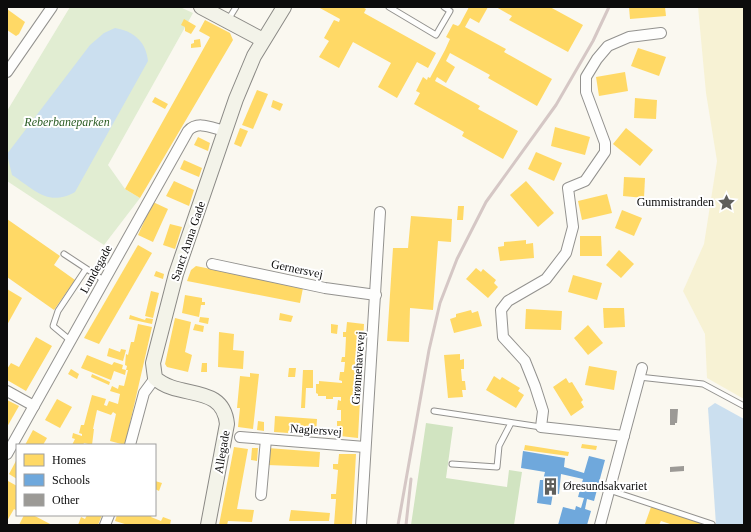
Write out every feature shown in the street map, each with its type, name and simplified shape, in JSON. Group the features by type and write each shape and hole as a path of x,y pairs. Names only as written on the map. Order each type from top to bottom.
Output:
{"main road":[{"path":"201,7 263,40"},
{"name":"Sanct Anna Gade","path":"155,378 153,363 176,274 236,99 263,40 284,7"},
{"name":"Allegade","path":"155,378 163,385 213,398 222,405 226,414 227,424 208,525"}],"street":[{"path":"7,72 52,7"},
{"path":"624,436 541,427 544,411 524,361 503,337 501,310 508,301 546,279 566,253 573,227 568,188 585,181 605,152 605,143 586,92 586,77 597,59 608,46 629,37 661,33"},
{"name":"Lundegade","path":"7,454 188,131 193,126 199,125 225,132"},
{"name":"Grønnehavevej","path":"361,525 380,212"},
{"name":"Gernersvej","path":"212,264 325,288 376,295"},
{"path":"600,525 641,372"},
{"path":"130,444 144,394 155,378"},
{"path":"7,391 34,406"},
{"name":"Naglersvej","path":"240,437 366,447"},
{"path":"261,495 266,439"}],"lane":[{"path":"228,21 236,7"},
{"path":"389,7 436,35 450,11 444,7"},
{"path":"64,254 105,281"},
{"path":"71,341 53,326 58,311 86,269"},
{"path":"641,372 702,384 744,406"},
{"path":"434,411 541,427"},
{"path":"452,464 497,467 499,446 511,423"},
{"path":"609,490 712,524"}],"green space":[{"name":"Reberbaneparken","path":"70,7 180,7 193,13 108,165 125,189 140,198 104,245 7,181 7,111"},
{"path":"426,423 453,427 446,478 507,487 509,470 522,472 514,525 411,525"}],"sand":[{"name":"Gummistranden","path":"698,7 744,7 744,399 707,378 705,334 683,291 704,244 717,161 706,93"}],"water":[{"path":"115,28 122,29 138,38 145,48 148,61 75,192 57,198 42,195 12,175 7,154 90,45 104,33"},
{"path":"715,403 744,419 744,525 716,525 708,408"}],"building: Homes":[{"path":"318,7 362,7 366,9 364,13 436,53 428,68 417,62 397,98 378,87 391,63 353,42 339,68 319,57 329,41 324,38 334,20 339,22 340,19"},
{"path":"469,7 488,7 479,23 470,18 465,27 506,49 504,52 552,79 537,106 488,78 490,75 450,53 446,61 455,67 446,83 437,77 435,81 480,106 478,109 518,131 503,159 462,136 464,132 414,104 420,93 416,91 423,77 427,80 428,77 430,78 445,50 450,39 446,37 453,24 458,26 460,24"},
{"path":"496,7 550,7 583,25 568,52 509,20 512,16"},
{"path":"629,7 665,7 666,16 630,19"},
{"path":"7,9 25,22 19,34 16,36 7,30"},
{"path":"184,19 196,26 191,34 185,31 185,27 181,25"},
{"path":"205,20 230,33 233,40 140,198 125,189 210,37 199,31"},
{"path":"200,39 201,47 191,48 191,44 194,43 194,40"},
{"path":"638,48 666,57 659,76 631,66"},
{"path":"625,72 628,91 599,96 596,77"},
{"path":"257,90 268,94 253,129 242,125"},
{"path":"155,97 168,104 165,109 152,102"},
{"path":"635,98 657,100 656,119 634,118"},
{"path":"273,100 283,104 280,111 271,107"},
{"path":"555,127 590,137 585,155 551,146"},
{"path":"240,128 248,131 241,147 234,144"},
{"path":"626,128 653,150 640,166 613,144"},
{"path":"198,137 210,143 208,151 194,145"},
{"path":"536,152 562,163 554,181 528,169"},
{"path":"184,160 202,168 199,177 180,169"},
{"path":"624,177 645,178 644,198 623,196"},
{"path":"174,181 194,190 189,206 166,196"},
{"path":"526,181 554,213 538,227 510,195"},
{"path":"607,194 612,213 582,220 578,201"},
{"path":"153,202 168,209 153,242 138,235"},
{"path":"458,206 464,206 463,220 457,220"},
{"path":"622,210 642,218 634,236 615,228"},
{"path":"411,216 452,219 451,242 438,241 433,310 410,308 409,342 387,341 393,248 408,248"},
{"path":"7,219 60,256 54,265 75,280 54,310 7,277"},
{"path":"170,224 182,227 175,249 163,245"},
{"path":"580,236 601,236 602,256 580,256"},
{"path":"526,240 526,244 533,243 534,258 500,261 498,247 504,246 504,242"},
{"path":"138,245 152,253 99,344 84,338"},
{"path":"619,250 634,264 621,278 606,265"},
{"path":"196,266 303,288 300,303 187,281 191,270"},
{"path":"476,268 481,272 483,269 496,280 494,283 498,287 488,298 466,279"},
{"path":"156,271 164,274 163,279 154,276"},
{"path":"573,275 602,283 597,300 568,292"},
{"path":"7,289 22,298 7,325"},
{"path":"151,291 159,293 153,318 145,316"},
{"path":"185,295 202,298 202,302 205,302 205,305 201,305 199,317 182,313"},
{"path":"603,308 624,308 625,327 604,328"},
{"path":"526,309 562,311 561,330 525,329"},
{"path":"471,310 472,313 478,311 482,326 454,333 450,319 456,317 456,314"},
{"path":"280,313 293,316 291,322 279,320"},
{"path":"130,315 145,320 146,318 153,319 152,324 129,319"},
{"path":"200,317 209,318 208,324 199,322"},
{"path":"175,318 191,322 185,352 192,355 188,372 167,367 165,364"},
{"path":"347,322 364,324 358,438 340,436 341,426 337,426 337,421 341,421 341,410 337,410 338,400 341,401 341,397 326,399 326,396 318,396 316,393 316,384 319,384 319,381 342,383 342,381 339,380 340,372 344,372 345,362 341,362 342,357 345,357 346,337 343,337 343,332 346,332"},
{"path":"138,324 152,327 125,444 110,441 116,414 113,412 111,415 97,410 93,429 92,444 72,444 75,439 72,438 73,433 82,436 82,434 79,433 81,425 84,425 92,395 106,399 104,405 107,406 109,401 118,404 120,394 110,391 112,386 118,389 119,385 124,386 128,370 126,370 127,366 125,365 126,354 128,355 131,342 134,342"},
{"path":"195,324 204,326 203,332 193,330"},
{"path":"331,324 338,325 337,334 331,333"},
{"path":"588,325 603,343 588,355 574,338"},
{"path":"219,332 234,334 233,350 244,351 243,369 218,367"},
{"path":"36,337 52,346 26,391 7,380 7,369 11,363 19,367"},
{"path":"109,348 120,352 121,349 126,350 123,361 107,356"},
{"path":"460,354 460,360 464,359 464,369 461,369 462,381 465,381 466,390 462,390 463,397 448,398 444,355"},
{"path":"87,355 112,365 114,362 123,365 122,369 126,370 125,375 114,371 111,380 81,368"},
{"path":"202,363 207,363 207,372 201,372"},
{"path":"589,366 617,371 614,390 585,385"},
{"path":"289,368 296,368 295,377 288,377"},
{"path":"71,369 79,374 77,379 68,374"},
{"path":"303,370 313,370 313,388 306,388 305,408 301,408"},
{"path":"250,373 259,374 253,429 238,427 240,408 237,408 240,376 250,377"},
{"path":"92,374 110,382 109,385 91,377"},
{"path":"494,376 500,380 502,377 520,388 518,391 524,395 516,408 486,390"},
{"path":"566,378 569,383 572,382 583,400 581,402 584,407 571,416 553,387"},
{"path":"57,399 72,407 60,428 45,420"},
{"path":"7,400 19,406 7,427"},
{"path":"275,416 317,419 316,435 274,432"},
{"path":"258,421 264,422 264,431 257,430"},
{"path":"33,430 47,438 44,444 26,444"},
{"path":"582,444 597,446 596,450 581,448"},
{"path":"525,445 569,452 568,456 524,450"},
{"path":"234,447 248,449 237,509 254,510 252,522 228,521 227,525 219,525"},
{"path":"252,448 258,448 257,461 251,460"},
{"path":"268,448 320,452 319,467 267,465"},
{"path":"339,454 356,454 352,525 334,525 336,499 331,499 331,494 336,494 338,470 333,469 333,464 338,464"},
{"path":"16,461 16,478 9,474"},
{"path":"8,481 16,485 16,510 14,509 7,521"},
{"path":"156,481 162,483 159,491 156,490"},
{"path":"651,507 701,522 700,525 673,525 661,521 659,525 645,524"},
{"path":"291,510 330,513 329,521 289,521"},
{"path":"24,516 35,516 52,525 19,525"},
{"path":"86,516 102,516 98,525 78,525 81,517 85,519"},
{"path":"117,516 152,516 161,521 163,517 171,520 170,525 128,525 115,521"}],"building: Schools":[{"name":"Øresundsakvariet","path":"523,451 565,458 564,467 584,473 589,456 605,460 594,501 587,499 585,509 591,511 587,525 558,525 563,507 575,510 576,506 581,508 584,498 578,497 583,479 561,474 559,494 553,493 551,505 537,503 540,480 543,480 545,472 521,468"}],"building: Other":[{"path":"670,409 678,409 677,423 675,423 675,425 670,425"},
{"path":"684,466 684,471 670,472 670,467"}],"railway":[{"path":"398,525 429,350 440,303 457,259 486,202 556,105 593,41 609,7"},
{"path":"406,525 411,479"}],"place":[{"name":"Gummistranden","path":"727,202"},
{"name":"Øresundsakvariet","path":"550,486"}]}
